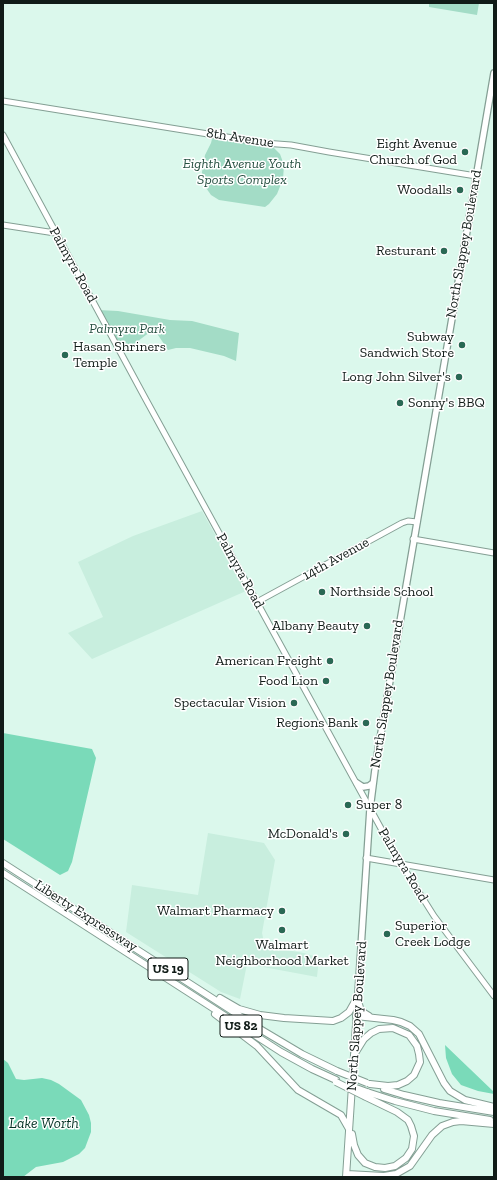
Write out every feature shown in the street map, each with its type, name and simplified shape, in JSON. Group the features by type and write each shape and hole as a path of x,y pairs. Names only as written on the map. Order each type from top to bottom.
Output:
{"highway":[{"name":"Liberty Expressway","path":"3,863 287,1045 337,1070 404,1095 439,1103 494,1112"},
{"name":"Liberty Expressway","path":"3,873 302,1064 366,1094 434,1111 494,1120"},
{"path":"134,947 226,1001 250,1013 284,1018 333,1021 341,1018 349,1012 358,997"},
{"name":"US 19","path":"180,987 257,1046 298,1090 341,1115 347,1124 349,1131"},
{"path":"358,997 361,1011 374,1018"},
{"path":"356,1016 401,1022 410,1026 419,1034 444,1084 450,1091 465,1100 494,1107"},
{"name":"US 19","path":"354,1056 366,1037 374,1031 384,1028 393,1028 405,1032 417,1046 420,1062 416,1071 407,1081 393,1086 369,1083"},
{"name":"North Slappey Boulevard","path":"346,1175 354,1056"},
{"path":"351,1109 354,1145 356,1152 362,1160 371,1166 382,1168 395,1166 404,1161 414,1143 410,1123 400,1113 366,1094"},
{"path":"346,1175 388,1176 404,1171 413,1163 432,1135 446,1125 461,1121 494,1124"}],"main road":[{"name":"North Slappey Boulevard","path":"354,1056 366,858 373,783 384,708 494,73"},
{"name":"8th Avenue","path":"3,101 264,143 291,145 476,176"},
{"name":"Palmyra Road","path":"3,135 401,865 434,916 494,996"},
{"path":"3,224 55,232"},
{"name":"14th Avenue","path":"257,602 402,523 408,521 416,522"},
{"path":"414,539 494,553"},
{"path":"356,783 363,788 373,783"},
{"path":"366,858 494,880"}],"shaded area":[{"path":"202,511 246,591 92,659 68,633 103,617 78,562 133,536"},
{"path":"208,833 264,843 275,860 262,933 264,942 269,947 304,953 319,958 317,977 247,964 240,999 221,992 126,932 132,885 198,895"}],"green space":[{"path":"429,3 479,3 477,15 429,7"},
{"name":"Eighth Avenue Youth Sports Complex","path":"213,135 270,144 280,154 284,165 283,179 277,194 269,204 265,207 219,200 211,195 201,178 205,155"},
{"name":"Palmyra Park","path":"98,310 118,311 170,320 192,321 239,333 236,361 224,356 190,348 176,348 168,350 154,329 122,353"}],"water":[{"path":"3,733 92,749 96,758 72,862 68,871 60,875 3,839"},
{"path":"445,1045 494,1092 494,1094 478,1091 461,1085 452,1074 446,1058"},
{"name":"Lake Worth","path":"3,1059 8,1063 16,1079 24,1080 42,1078 51,1080 81,1100 89,1115 91,1132 85,1148 79,1154 63,1162 36,1167 23,1177 3,1177"}],"place":[{"name":"Eight Avenue Church of God","path":"465,152"},
{"name":"Woodalls","path":"460,190"},
{"name":"Resturant","path":"444,251"},
{"name":"Subway Sandwich Store","path":"462,345"},
{"name":"Hasan Shriners Temple","path":"65,355"},
{"name":"Long John Silver's","path":"459,377"},
{"name":"Sonny's BBQ","path":"400,403"},
{"name":"Northside School","path":"322,592"},
{"name":"Albany Beauty","path":"367,626"},
{"name":"American Freight","path":"330,661"},
{"name":"Food Lion","path":"326,681"},
{"name":"Spectacular Vision","path":"294,703"},
{"name":"Regions Bank","path":"366,723"},
{"name":"Super 8","path":"348,805"},
{"name":"McDonald's","path":"346,834"},
{"name":"Walmart Pharmacy","path":"282,911"},
{"name":"Walmart Neighborhood Market","path":"282,930"},
{"name":"Superior Creek Lodge","path":"387,934"}]}
